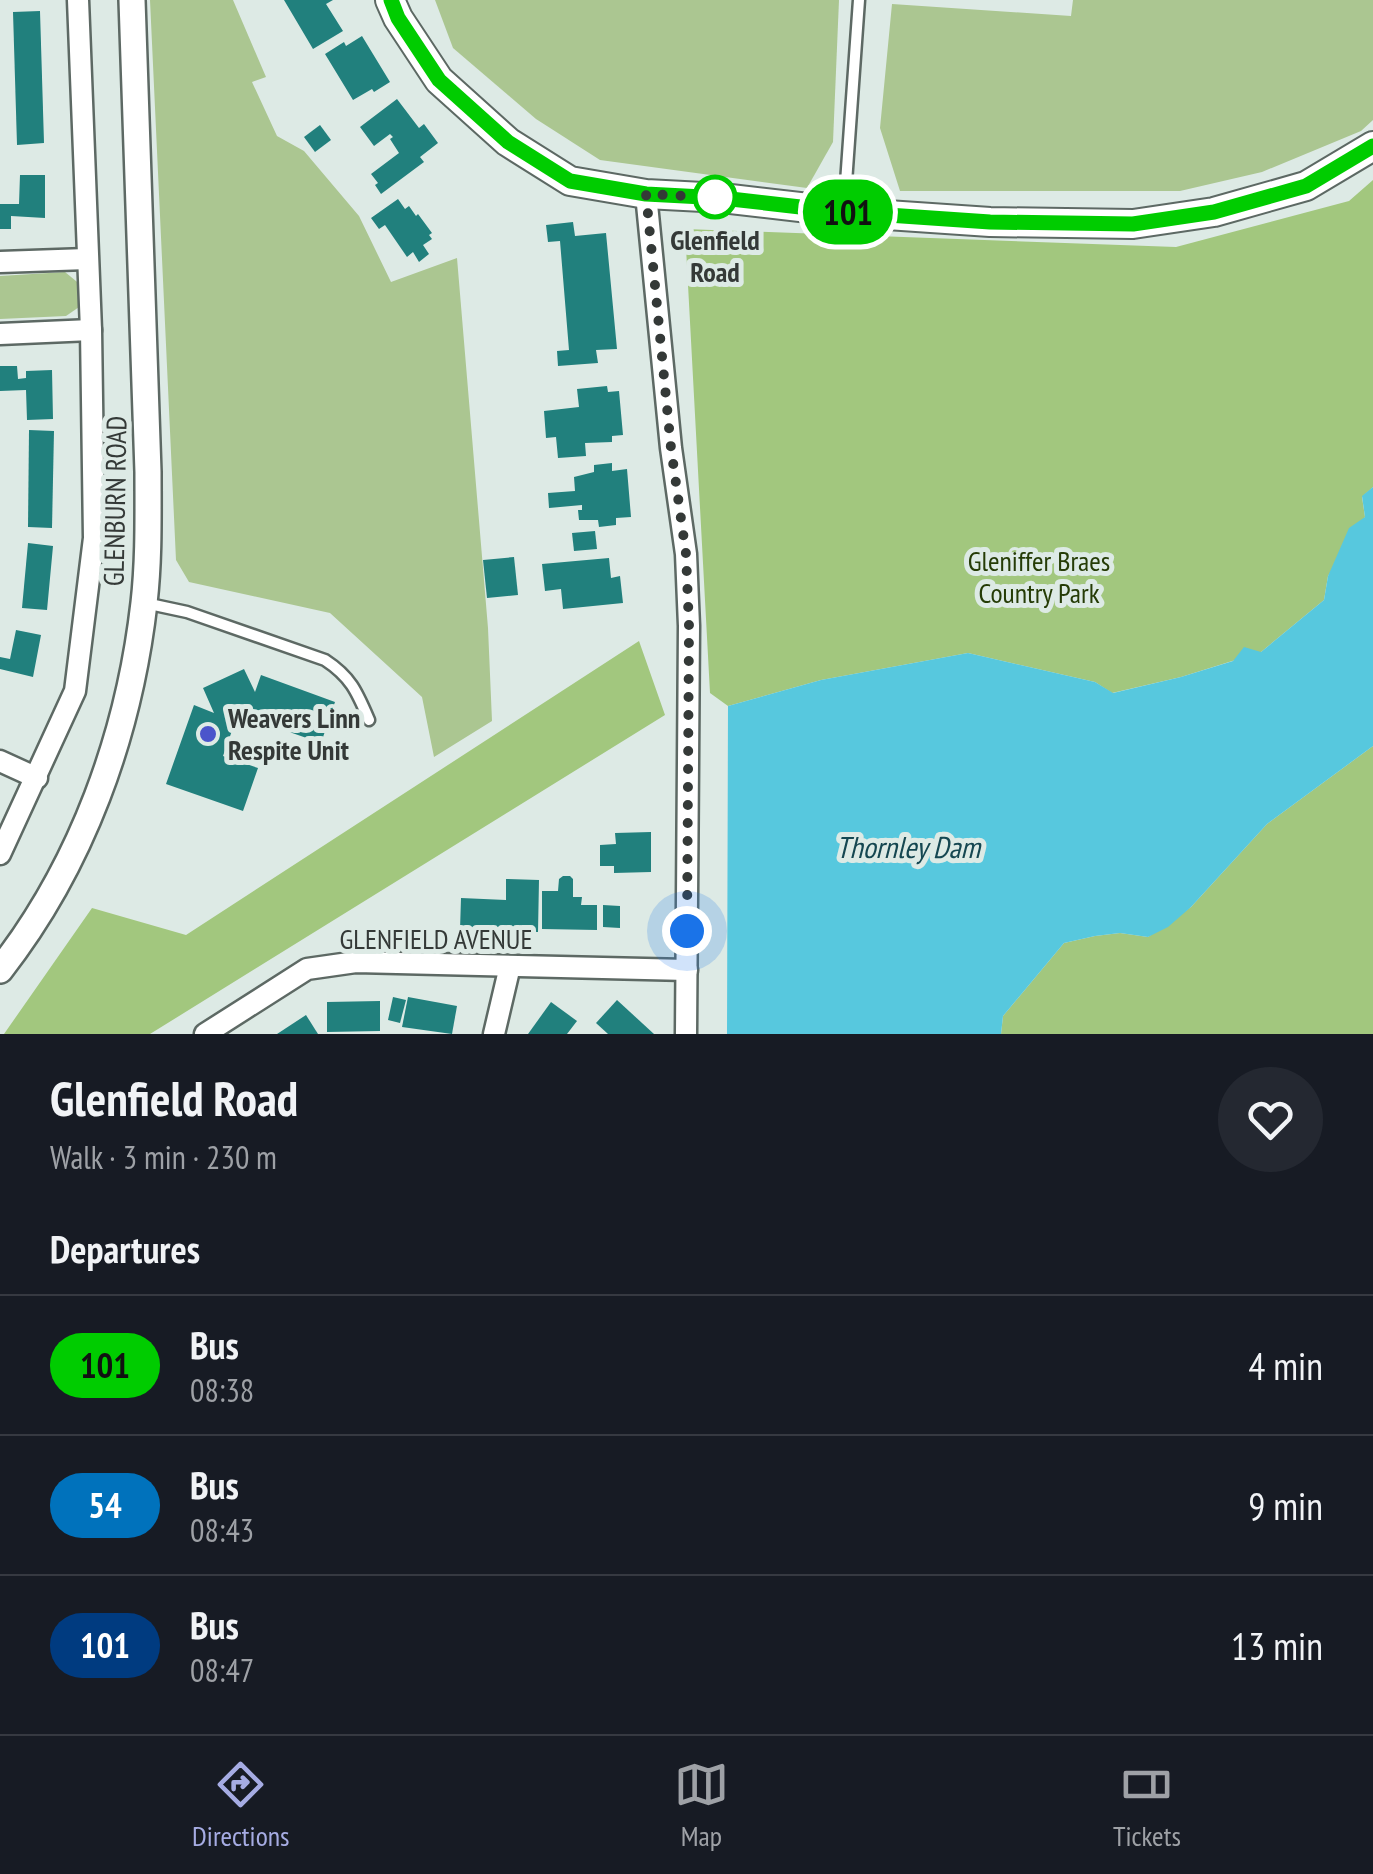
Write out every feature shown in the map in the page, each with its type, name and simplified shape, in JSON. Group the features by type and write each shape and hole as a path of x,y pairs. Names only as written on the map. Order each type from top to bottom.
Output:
{"main road":[{"path":"390,0 439,80 508,142 570,181 646,194 990,222 1133,224 1214,212 1306,186 1373,146"}],"street":[{"name":"GLENBURN ROAD","path":"0,854 75,691 94,538 92,330 78,0"},
{"name":"GLENBURN ROAD","path":"0,970 62,874 104,782 127,700 144,603 148,472 132,0"},
{"path":"646,194 671,448 686,554 686,1034"},
{"path":"0,262 87,258"},
{"path":"0,334 92,330"},
{"path":"0,761 36,778"},
{"name":"GLENFIELD AVENUE","path":"205,1034 306,969 356,962 687,970"},
{"path":"494,1034 510,966"}],"lane":[{"path":"844,212 859,0"},
{"path":"144,603 188,612 326,660 344,673 357,691 369,720"}],"green space":[{"path":"150,0 233,0 266,77 252,82 277,136 304,151 359,216 391,282 457,258 488,628 492,721 434,757 422,697 330,613 189,582 176,560"},
{"path":"435,0 839,0 833,142 807,188 600,160 536,119 453,48"},
{"path":"1073,0 1373,0 1373,120 1361,131 1262,172 1180,191 900,191 880,128 892,4 1071,16"},
{"name":"Gleniffer Braes Country Park","path":"1373,180 1373,487 1362,497 1365,517 1328,576 1324,600 1261,652 1112,693 1095,682 968,653 821,680 728,706 710,693 685,229 1176,247 1349,201"},
{"path":"65,272 82,286 82,305 66,316 0,319 0,276"},
{"path":"639,641 665,715 150,1034 4,1034 92,908 186,935"},
{"path":"1373,746 1373,1034 1001,1034 1003,1016 1064,943 1120,933 1148,937 1191,907 1267,824"}],"water":[{"name":"Thornley Dam","path":"1373,487 1373,746 1267,824 1168,927 1148,937 1120,933 1064,943 1003,1016 1001,1034 727,1034 728,706 821,680 968,653 1095,682 1113,693 1233,661 1244,647 1261,652 1324,600 1328,576 1349,528 1365,517 1362,496"}],"building":[{"path":"284,0 333,0 326,4 343,31 313,49"},
{"path":"40,11 44,143 17,145 13,12"},
{"path":"362,36 390,82 353,100 325,54"},
{"path":"397,99 419,128 424,124 438,143 420,157 424,162 381,194 371,174 399,153 390,134 374,146 360,127"},
{"path":"320,125 331,140 315,152 304,137"},
{"path":"20,175 45,175 45,218 11,216 11,229 0,229 0,204 19,204"},
{"path":"398,199 405,209 409,206 418,214 432,233 432,239 423,245 429,254 419,262 413,252 407,257 385,225 379,229 371,218"},
{"path":"573,222 575,236 606,233 617,349 596,350 598,363 558,366 557,351 569,350 560,241 548,242 546,225"},
{"path":"0,366 17,366 18,379 26,378 26,371 52,370 53,419 27,420 26,390 0,391"},
{"path":"607,386 608,392 619,391 623,435 612,436 612,442 585,443 586,456 558,458 556,437 546,438 544,411 579,407 577,389"},
{"path":"29,430 54,431 52,528 28,527"},
{"path":"612,463 612,471 627,469 631,517 616,518 616,525 599,527 598,520 579,520 582,505 549,508 548,493 575,491 574,477 594,472 594,465"},
{"path":"595,531 597,549 574,551 572,533"},
{"path":"28,543 53,546 47,610 22,608"},
{"path":"514,557 518,595 487,598 483,560"},
{"path":"609,558 611,578 620,576 623,603 563,609 561,589 545,591 542,564"},
{"path":"16,630 41,635 33,677 0,669 0,657 10,659"},
{"name":"Weavers Linn Respite Unit","path":"244,669 255,692 261,675 335,702 321,743 249,718 234,725 223,756 258,768 243,811 166,784 194,705 214,713 203,688"},
{"path":"651,832 651,872 614,873 614,866 600,866 600,845 616,844 615,833"},
{"path":"563,876 573,879 573,897 582,897 581,905 597,905 597,930 542,929 542,891 558,891"},
{"path":"506,879 539,880 538,932 460,930 461,898 506,900"},
{"path":"603,905 620,906 620,928 603,927"},
{"path":"393,997 406,1000 400,1023 388,1020"},
{"path":"408,997 457,1006 452,1034 402,1027"},
{"path":"617,1000 654,1034 608,1034 596,1023"},
{"path":"380,1001 380,1031 327,1032 327,1002"},
{"path":"551,1002 577,1021 567,1034 528,1034"},
{"path":"306,1015 318,1034 277,1034"}],"bus line":[{"name":"101","path":"391,0 398,18 439,80 508,142 570,181 646,194 990,222 1133,224 1214,212 1306,186 1373,146"}],"place":[{"name":"Glenfield Road","path":"715,197"},
{"name":"Weavers Linn Respite Unit","path":"208,734"}],"route":[{"path":"687,931 686,554 671,448 646,194 722,198 715,197"}]}
